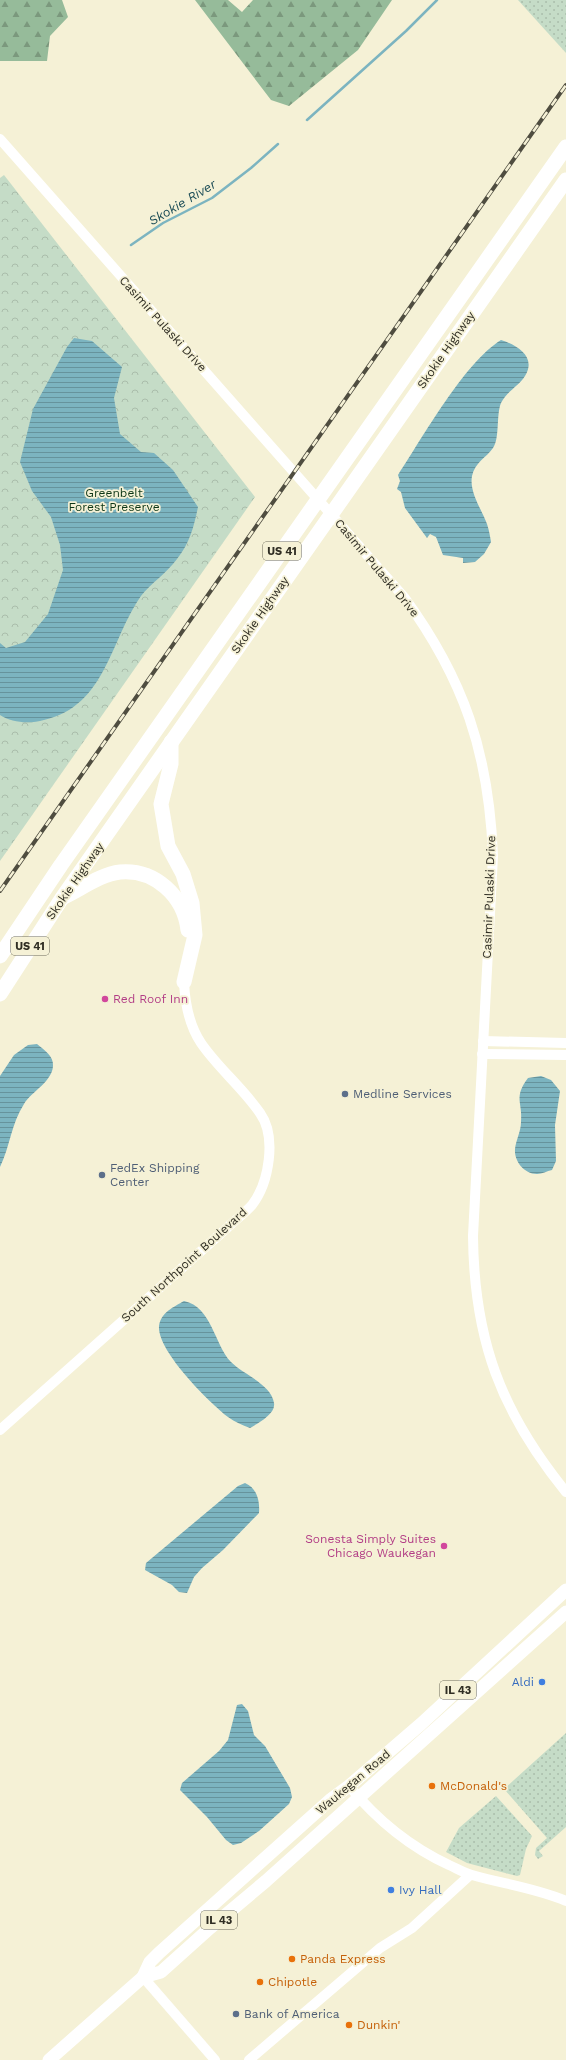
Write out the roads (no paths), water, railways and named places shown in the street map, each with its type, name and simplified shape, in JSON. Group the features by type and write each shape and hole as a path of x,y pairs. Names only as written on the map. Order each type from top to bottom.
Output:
{"highway":[{"name":"Skokie Highway","path":"0,956 61,865 566,147"},
{"name":"Skokie Highway","path":"0,994 62,898 566,180"},
{"path":"171,742 171,764 161,804 168,846 183,874 192,903 195,935 184,982"},
{"path":"62,898 119,872 134,872 153,877 176,897 184,913 188,928 184,982"}],"main road":[{"name":"Waukegan Road","path":"49,2060 143,1977 150,1962 154,1958 330,1800 349,1786 421,1724 566,1590"},
{"name":"Waukegan Road","path":"143,1977 161,1972 566,1612"}],"street":[{"name":"Casimir Pulaski Drive","path":"0,139 404,597 426,628 457,685 468,714 483,765 489,797 493,856 473,1236 473,1270 486,1346 497,1380 515,1419 537,1454 566,1492"},
{"name":"South Northpoint Boulevard","path":"0,1430 227,1228 252,1204 262,1187 270,1153 267,1129 261,1114 201,1042 192,1024 185,1003 184,982"},
{"path":"483,1041 566,1043"},
{"path":"482,1054 566,1056"},
{"path":"349,1786 358,1798 380,1820 406,1840 436,1859 470,1875 501,1881 566,1901"},
{"path":"249,2060 380,1948 412,1928 470,1875"},
{"path":"143,1977 215,2060"}],"water":[{"path":"74,338 92,341 122,367 114,398 120,434 141,452 154,453 173,470 198,507 193,528 185,547 173,564 141,596 130,613 104,669 94,686 81,701 65,712 44,720 21,722 10,720 0,715 0,643 6,648 25,642 48,614 63,570 60,545 51,517 32,491 20,462 33,409 67,347"},
{"path":"501,340 513,345 524,353 529,363 528,369 522,380 506,395 501,403 495,444 473,471 472,488 476,501 487,524 491,542 484,554 475,562 463,563 463,558 443,555 436,537 430,534 427,538 405,508 401,492 397,489 400,481 398,475 459,383 473,365"},
{"path":"37,1044 52,1059 52,1072 45,1082 24,1104 16,1119 0,1167 0,1076 14,1055 28,1045"},
{"path":"541,1076 551,1080 560,1091 555,1125 556,1161 552,1170 537,1174 528,1172 521,1166 516,1158 515,1149 521,1125 521,1090 528,1078"},
{"path":"184,1301 193,1305 207,1318 220,1346 231,1362 263,1385 272,1396 274,1407 272,1411 266,1418 250,1428 228,1417 209,1400 175,1362 166,1349 161,1336 159,1326 160,1321 168,1310"},
{"path":"245,1483 252,1488 257,1495 259,1513 223,1550 202,1568 194,1577 187,1593 179,1592 172,1585 145,1570 146,1563 238,1486"},
{"path":"242,1704 248,1711 254,1735 265,1746 290,1788 292,1797 289,1804 259,1831 241,1843 233,1845 226,1840 207,1817 180,1790 182,1783 219,1751 228,1740 237,1705"}],"waterway":[{"name":"Skokie River","path":"307,120 406,31 437,0"},
{"name":"Skokie River","path":"131,245 163,223 212,198 251,168 278,144"}],"railway":[{"path":"0,891 566,85"}],"place":[{"name":"Red Roof Inn","path":"105,999"},
{"name":"Medline Services","path":"345,1094"},
{"name":"FedEx Shipping Center","path":"102,1175"},
{"name":"Sonesta Simply Suites Chicago Waukegan","path":"444,1546"},
{"name":"Aldi","path":"542,1682"},
{"name":"McDonald's","path":"432,1786"},
{"name":"Ivy Hall","path":"391,1890"},
{"name":"Panda Express","path":"292,1959"},
{"name":"Chipotle","path":"260,1982"},
{"name":"Bank of America","path":"236,2014"},
{"name":"Dunkin'","path":"349,2025"}],"park label":[{"name":"Greenbelt Forest Preserve","path":"114,500"}]}
